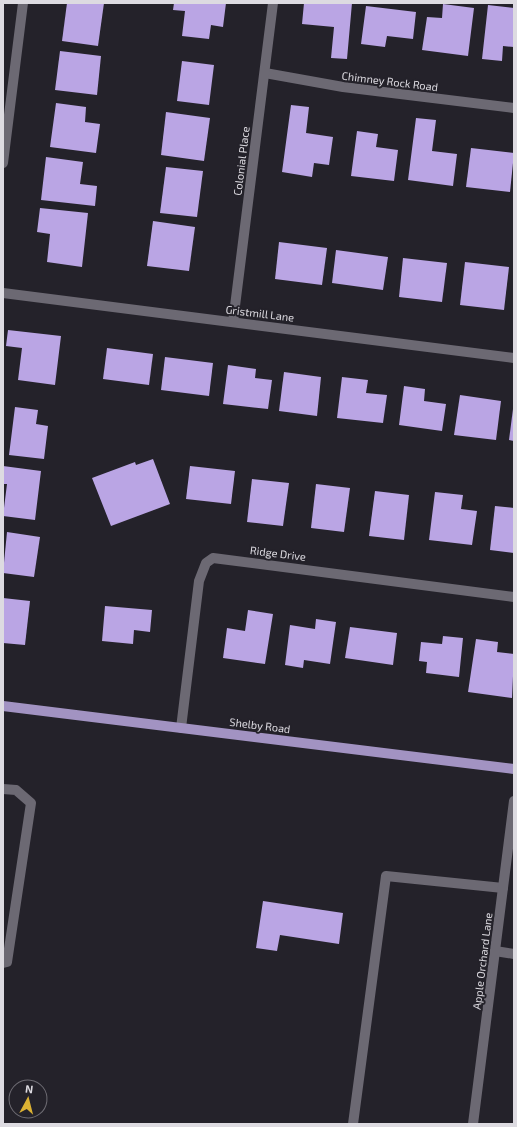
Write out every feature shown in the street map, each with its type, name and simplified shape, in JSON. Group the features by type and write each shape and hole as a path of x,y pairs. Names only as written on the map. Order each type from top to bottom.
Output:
{"main road":[{"name":"Shelby Road","path":"3,706 514,769"}],"street":[{"path":"3,163 23,3"},
{"name":"Colonial Place","path":"234,322 273,3"},
{"name":"Chimney Rock Road","path":"265,73 343,87 514,108"},
{"name":"Gristmill Lane","path":"3,293 514,358"},
{"name":"Ridge Drive","path":"181,728 200,581 206,563 213,558 514,597"},
{"path":"3,789 16,790 30,803 7,962 3,963"},
{"name":"Apple Orchard Lane","path":"473,1124 514,801"},
{"path":"353,1124 386,876 503,888"},
{"path":"495,951 514,954"}],"building":[{"path":"67,3 104,3 98,46 62,41"},
{"path":"174,3 226,3 223,27 211,25 209,39 182,36 185,11 173,10"},
{"path":"304,3 352,3 347,59 331,58 334,27 302,24"},
{"path":"443,4 474,8 468,56 422,50 427,17 442,18"},
{"path":"488,5 514,8 514,47 503,46 502,61 482,59"},
{"path":"366,6 416,12 413,39 387,36 385,47 361,44"},
{"path":"60,51 101,56 97,95 55,90"},
{"path":"182,61 214,65 209,105 177,101"},
{"path":"56,103 86,107 85,122 100,124 96,153 50,147"},
{"path":"291,105 309,107 306,133 333,137 329,165 314,163 312,177 282,172"},
{"path":"166,112 210,118 204,161 161,155"},
{"path":"416,118 436,120 432,151 457,154 453,186 408,180"},
{"path":"357,131 378,134 376,147 398,150 394,181 351,176"},
{"path":"471,148 514,153 510,192 466,187"},
{"path":"46,157 83,162 80,184 97,186 95,206 41,200"},
{"path":"166,167 203,171 197,217 160,213"},
{"path":"40,208 88,213 82,267 47,262 50,234 37,232"},
{"path":"153,221 195,227 189,271 147,266"},
{"path":"279,242 327,248 322,285 275,279"},
{"path":"336,250 388,257 383,290 332,283"},
{"path":"403,258 447,263 442,302 399,297"},
{"path":"465,262 509,267 504,310 460,305"},
{"path":"8,330 61,336 55,385 18,380 22,348 6,346"},
{"path":"107,348 153,354 149,385 103,379"},
{"path":"165,357 213,363 209,396 161,390"},
{"path":"228,365 256,369 255,378 272,380 268,409 223,404"},
{"path":"284,372 321,377 317,416 279,411"},
{"path":"342,377 368,380 366,393 387,395 383,423 337,418"},
{"path":"404,386 425,389 424,401 446,404 442,431 399,425"},
{"path":"460,395 501,401 496,440 454,435"},
{"path":"15,407 38,410 36,424 48,426 44,459 9,455"},
{"path":"514,409 514,441 509,440"},
{"path":"153,459 170,504 111,526 92,478 135,462 136,465"},
{"path":"3,466 41,471 35,520 3,516 7,484 3,484"},
{"path":"190,466 235,471 231,504 186,499"},
{"path":"252,479 289,483 283,526 247,522"},
{"path":"316,484 350,488 344,532 311,528"},
{"path":"375,491 409,495 404,540 369,536"},
{"path":"435,492 463,495 461,509 477,511 472,545 429,540"},
{"path":"495,506 514,508 514,553 490,550"},
{"path":"7,532 40,537 34,577 3,573"},
{"path":"3,598 30,601 25,645 3,643"},
{"path":"105,606 152,610 150,632 134,630 133,644 102,641"},
{"path":"248,610 273,614 265,664 223,658 227,628 245,631"},
{"path":"316,619 336,622 330,664 304,660 303,668 285,665 290,625 315,629"},
{"path":"350,627 397,633 393,665 345,658"},
{"path":"443,636 463,638 459,677 426,673 427,662 419,661 421,642 442,644"},
{"path":"476,639 498,642 497,652 514,654 512,698 468,692"},
{"path":"263,901 343,913 339,944 280,935 277,951 256,948"}]}
